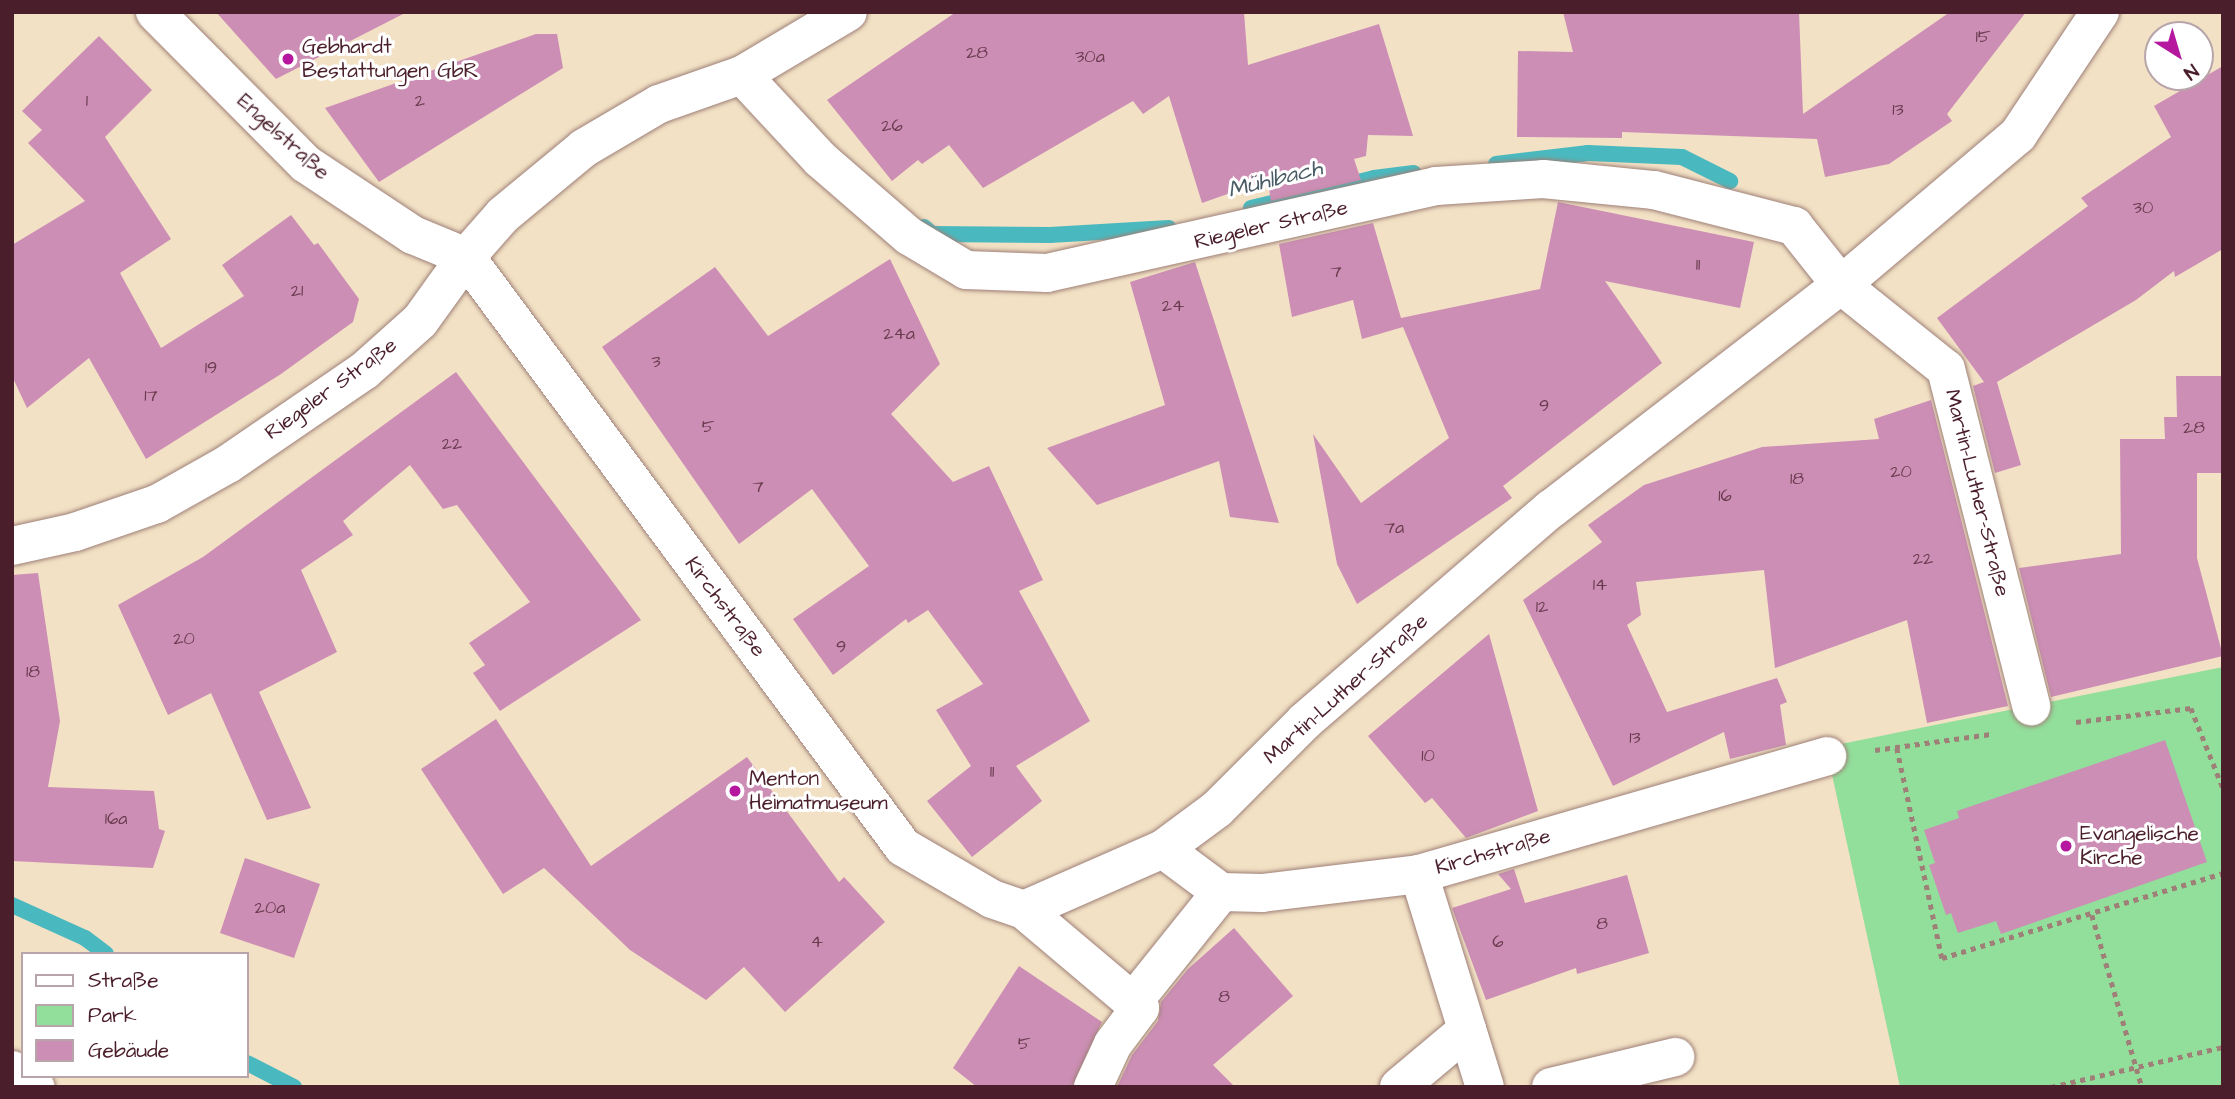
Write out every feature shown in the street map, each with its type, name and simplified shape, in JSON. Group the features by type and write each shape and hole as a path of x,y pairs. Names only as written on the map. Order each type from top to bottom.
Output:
{"street":[{"name":"Engelstraße","path":"155,12 306,164 412,235 466,257"},
{"name":"Riegeler Straße","path":"12,546 75,532 157,504 228,464 364,371 420,321 466,257 503,215 584,148 659,104 742,75 848,12"},
{"name":"Martin-Luther-Straße","path":"1024,911 1163,849 1217,809 1306,721 1551,509 1841,285 2018,135 2100,12"},
{"name":"Riegeler Straße","path":"742,75 830,167 909,236 966,270 1047,273 1437,186 1543,179 1654,190 1794,226 1841,285"},
{"name":"Kirchstraße","path":"466,257 902,847 982,893 1024,911"},
{"name":"Martin-Luther-Straße","path":"1841,285 1945,369 2031,706"},
{"name":"Kirchstraße","path":"1221,892 1262,893 1419,874 1827,756"},
{"path":"1133,1002 1221,892 1163,849"},
{"path":"1419,874 1485,1087"},
{"path":"1024,911 1079,961 1140,1008 1113,1044 1093,1087"},
{"path":"1399,1087 1467,1030"},
{"path":"1551,1087 1675,1057"}],"path":[{"path":"1897,748 1942,958 2092,915 2223,873"},
{"path":"2092,915 2142,1087"},
{"path":"2051,1087 2223,1047"}],"green space":[{"path":"2223,667 2223,1087 1900,1087 1826,747"}],"building":[{"path":"216,12 407,12 276,79"},
{"path":"956,12 1244,12 1248,65 1379,24 1413,136 1368,135 1366,156 1354,159 1361,180 1271,201 1268,183 1256,184 1202,203 1169,96 1143,114 1133,101 983,188 949,145 922,164 918,160 892,181 827,100"},
{"path":"1563,12 1799,12 1803,114 1950,12 2026,12 1947,114 1952,121 1889,164 1825,177 1817,139 1622,132 1622,138 1517,137 1518,51 1573,52"},
{"path":"536,34 557,34 563,68 379,182 325,108"},
{"path":"99,36 152,90 105,137 171,239 120,273 161,348 244,296 222,265 291,215 314,245 318,243 359,299 353,322 281,374 146,459 89,358 27,408 12,376 12,245 85,201 28,143 42,130 22,111"},
{"path":"2223,66 2223,249 2175,277 2174,271 2136,300 1997,382 2021,465 1995,473 1973,386 1984,382 1937,318 2088,206 2081,198 2171,137 2154,106 2180,91 2214,91 2214,71"},
{"path":"1558,202 1754,242 1740,308 1605,281 1662,363 1503,486 1512,498 1357,604 1337,564 1313,434 1361,503 1449,438 1403,327 1362,339 1353,300 1292,317 1279,244 1373,223 1401,318 1540,289"},
{"path":"890,259 940,364 891,414 953,482 989,466 1043,580 1019,591 1090,721 1016,766 1042,801 972,857 927,801 971,766 936,710 983,684 928,610 908,623 906,619 833,675 793,619 869,566 812,489 739,544 602,347 715,267 768,336"},
{"path":"1195,262 1279,523 1230,517 1219,461 1097,505 1047,448 1165,405 1130,282"},
{"path":"456,372 641,620 500,711 473,673 485,665 469,643 530,602 457,505 443,509 410,465 343,521 353,535 301,570 337,652 259,692 311,808 267,820 211,693 168,715 118,605 203,557"},
{"path":"2176,376 2223,376 2223,473 2197,473 2197,558 2223,656 2051,697 2019,568 2121,554 2120,439 2165,439 2164,417 2177,417"},
{"path":"1931,400 2008,706 1927,723 1907,620 1775,668 1764,570 1636,582 1641,615 1627,625 1667,712 1777,678 1787,702 1780,705 1786,745 1730,759 1724,732 1613,786 1523,600 1602,542 1588,525 1644,485 1762,447 1879,439 1874,419"},
{"path":"38,573 60,721 48,787 154,791 159,829 165,831 153,868 12,861 12,575"},
{"path":"1489,634 1538,811 1466,838 1432,798 1425,803 1368,736"},
{"path":"496,719 591,866 747,757 839,882 844,877 885,922 785,1012 744,967 706,1000 630,950 544,868 503,894 421,769"},
{"name":"Evangelische Kirche","path":"2165,740 2207,862 2001,934 1996,921 1958,933 1951,913 1946,915 1929,865 1935,863 1924,830 1959,818 1957,811"},
{"path":"245,858 320,884 294,958 220,933"},
{"path":"1514,869 1525,903 1627,875 1649,953 1577,974 1576,968 1486,1000 1452,908 1511,889 1498,874"},
{"path":"1234,928 1293,996 1213,1065 1235,1087 1117,1087 1132,1055 1158,1021 1161,1002 1188,969"},
{"path":"1019,966 1102,1022 1072,1087 977,1087 953,1068"}],"waterway":[{"name":"Mühlbach","path":"1496,164 1588,153 1682,157 1730,181"},
{"name":"Mühlbach","path":"1251,208 1374,178 1414,173"},
{"name":"Mühlbach","path":"924,227 932,234 1050,235 1169,228"},
{"path":"12,905 85,938 103,952"},
{"path":"248,1064 294,1087"}],"place":[{"name":"Gebhardt Bestattungen GbR","path":"288,59"},
{"name":"Menton Heimatmuseum","path":"735,791"},
{"name":"Evangelische Kirche","path":"2066,846"}]}
